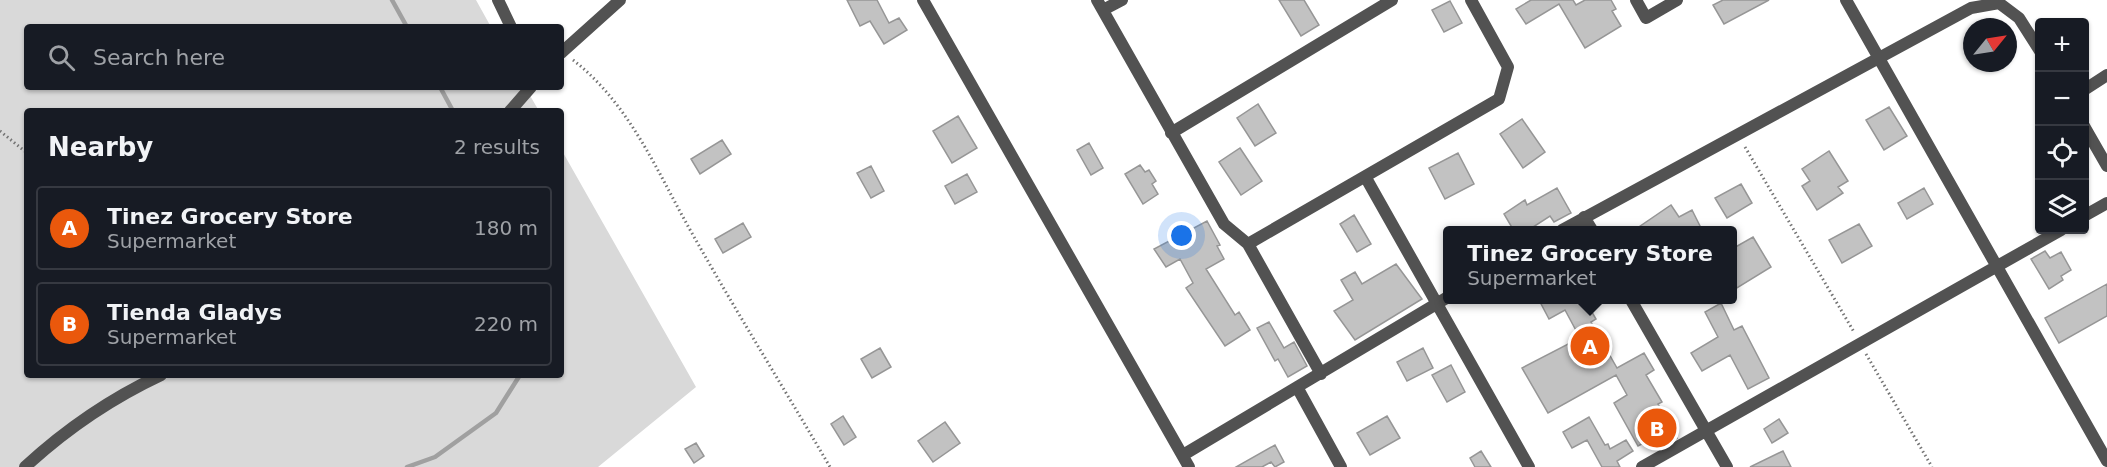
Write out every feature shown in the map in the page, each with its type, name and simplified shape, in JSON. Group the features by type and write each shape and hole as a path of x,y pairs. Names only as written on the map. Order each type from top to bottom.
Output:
{"street":[{"path":"498,0 510,24"},
{"path":"564,51 620,0"},
{"path":"923,0 1189,467"},
{"path":"1122,0 1100,5 1224,224 1248,244 1321,374"},
{"path":"1171,133 1392,0"},
{"path":"1248,244 1366,178 1499,99 1508,67 1471,0"},
{"path":"1636,0 1646,18 1677,0"},
{"path":"1846,0 2107,461"},
{"path":"1570,226 1971,8 1999,3 2019,18 2035,43"},
{"path":"2089,87 2107,75"},
{"path":"512,108 527,90"},
{"path":"2089,133 2107,166"},
{"path":"1183,455 1443,300 1366,178"},
{"path":"2089,214 2107,203"},
{"path":"1584,218 1589,226"},
{"path":"1642,467 2054,234"},
{"path":"1445,304 1529,467"},
{"path":"1633,304 1727,467"},
{"path":"25,467 49,444 132,388 154,378"},
{"path":"1297,387 1341,467"}],"path":[{"path":"564,54 595,77 631,122 693,235 830,467"},
{"path":"0,131 24,151"},
{"path":"1738,135 1932,467"}],"shaded area":[{"path":"0,0 476,0 489,24 24,24 24,90 527,90 537,108 24,108 24,378 564,378 564,154 696,387 598,467 0,467"}],"building":[{"path":"847,0 877,0 889,23 899,18 907,30 884,44 870,21 860,26"},
{"path":"1279,0 1304,0 1319,25 1301,36"},
{"path":"1531,0 1573,0 1576,5 1585,0 1611,0 1616,9 1612,11 1621,26 1585,48 1559,4 1526,24 1516,9"},
{"path":"1723,0 1769,0 1724,24 1713,5"},
{"path":"1450,1 1462,23 1444,32 1432,10"},
{"path":"1258,104 1276,133 1255,146 1237,118"},
{"path":"1889,107 1907,136 1884,150 1866,120"},
{"path":"958,116 977,148 952,163 933,131"},
{"path":"1522,119 1545,152 1523,168 1500,134"},
{"path":"722,140 731,154 700,174 691,159"},
{"path":"1089,143 1103,168 1091,175 1077,150"},
{"path":"1240,148 1262,181 1241,195 1219,162"},
{"path":"1829,151 1848,181 1838,187 1843,193 1817,210 1802,186 1810,181 1802,169"},
{"path":"1458,153 1474,184 1445,199 1429,168"},
{"path":"1140,165 1145,172 1149,170 1156,181 1152,184 1158,194 1143,204 1125,174"},
{"path":"871,166 884,191 871,198 857,173"},
{"path":"967,174 977,192 955,204 945,186"},
{"path":"1741,184 1752,203 1727,218 1715,198"},
{"path":"1557,188 1571,213 1554,222 1550,216 1535,226 1511,226 1504,214 1525,200 1527,205"},
{"path":"1924,188 1933,204 1907,219 1898,203"},
{"path":"1671,205 1679,217 1692,210 1700,226 1640,226"},
{"path":"1354,215 1371,244 1357,252 1340,224"},
{"path":"1207,221 1220,245 1217,246 1224,259 1206,269 1235,315 1239,312 1250,330 1225,346 1186,288 1193,283 1180,259 1166,267 1154,249"},
{"path":"743,223 751,237 723,253 715,239"},
{"path":"1859,224 1872,246 1842,263 1829,240"},
{"path":"1753,237 1771,267 1737,288 1737,246"},
{"path":"2045,251 2050,258 2061,252 2071,270 2061,276 2063,280 2049,289 2031,259"},
{"path":"1396,264 1422,299 1355,340 1334,311 1353,300 1341,280 1355,272 1362,284"},
{"path":"2107,284 2107,316 2059,343 2045,318"},
{"path":"1541,304 1587,304 1596,319 1591,322 1617,368 1644,353 1654,370 1646,375 1662,402 1658,404 1677,438 1657,446 1653,438 1638,446 1614,403 1627,395 1616,375 1548,413 1522,368 1580,338 1565,310 1549,319"},
{"path":"1721,304 1734,330 1742,326 1769,378 1748,389 1730,355 1702,371 1691,353 1718,337 1705,312"},
{"path":"1269,322 1284,348 1294,342 1307,366 1288,377 1278,359 1275,361 1257,328"},
{"path":"880,348 891,367 872,378 861,359"},
{"path":"1423,348 1433,368 1407,381 1397,362"},
{"path":"1451,365 1465,392 1447,402 1432,375"},
{"path":"843,416 856,437 844,445 831,424"},
{"path":"1387,416 1400,438 1370,455 1357,433"},
{"path":"1589,417 1605,445 1608,444 1610,449 1626,440 1633,451 1617,461 1620,467 1602,467 1587,440 1572,448 1563,432"},
{"path":"1779,419 1788,433 1772,443 1764,429"},
{"path":"945,422 960,443 933,462 918,441"},
{"path":"696,443 704,456 694,463 685,449"},
{"path":"1275,445 1284,462 1275,467 1271,462 1262,467 1236,467"},
{"path":"1481,451 1491,467 1475,467 1470,458"},
{"path":"1783,451 1791,467 1750,467"}],"waterway":[{"path":"392,0 405,24"},
{"path":"442,90 451,108"},
{"path":"407,467 435,457 496,413 518,378"}],"place":[{"name":"Tinez Grocery Store","path":"1590,346"},
{"name":"Tienda Gladys","path":"1657,428"}]}
